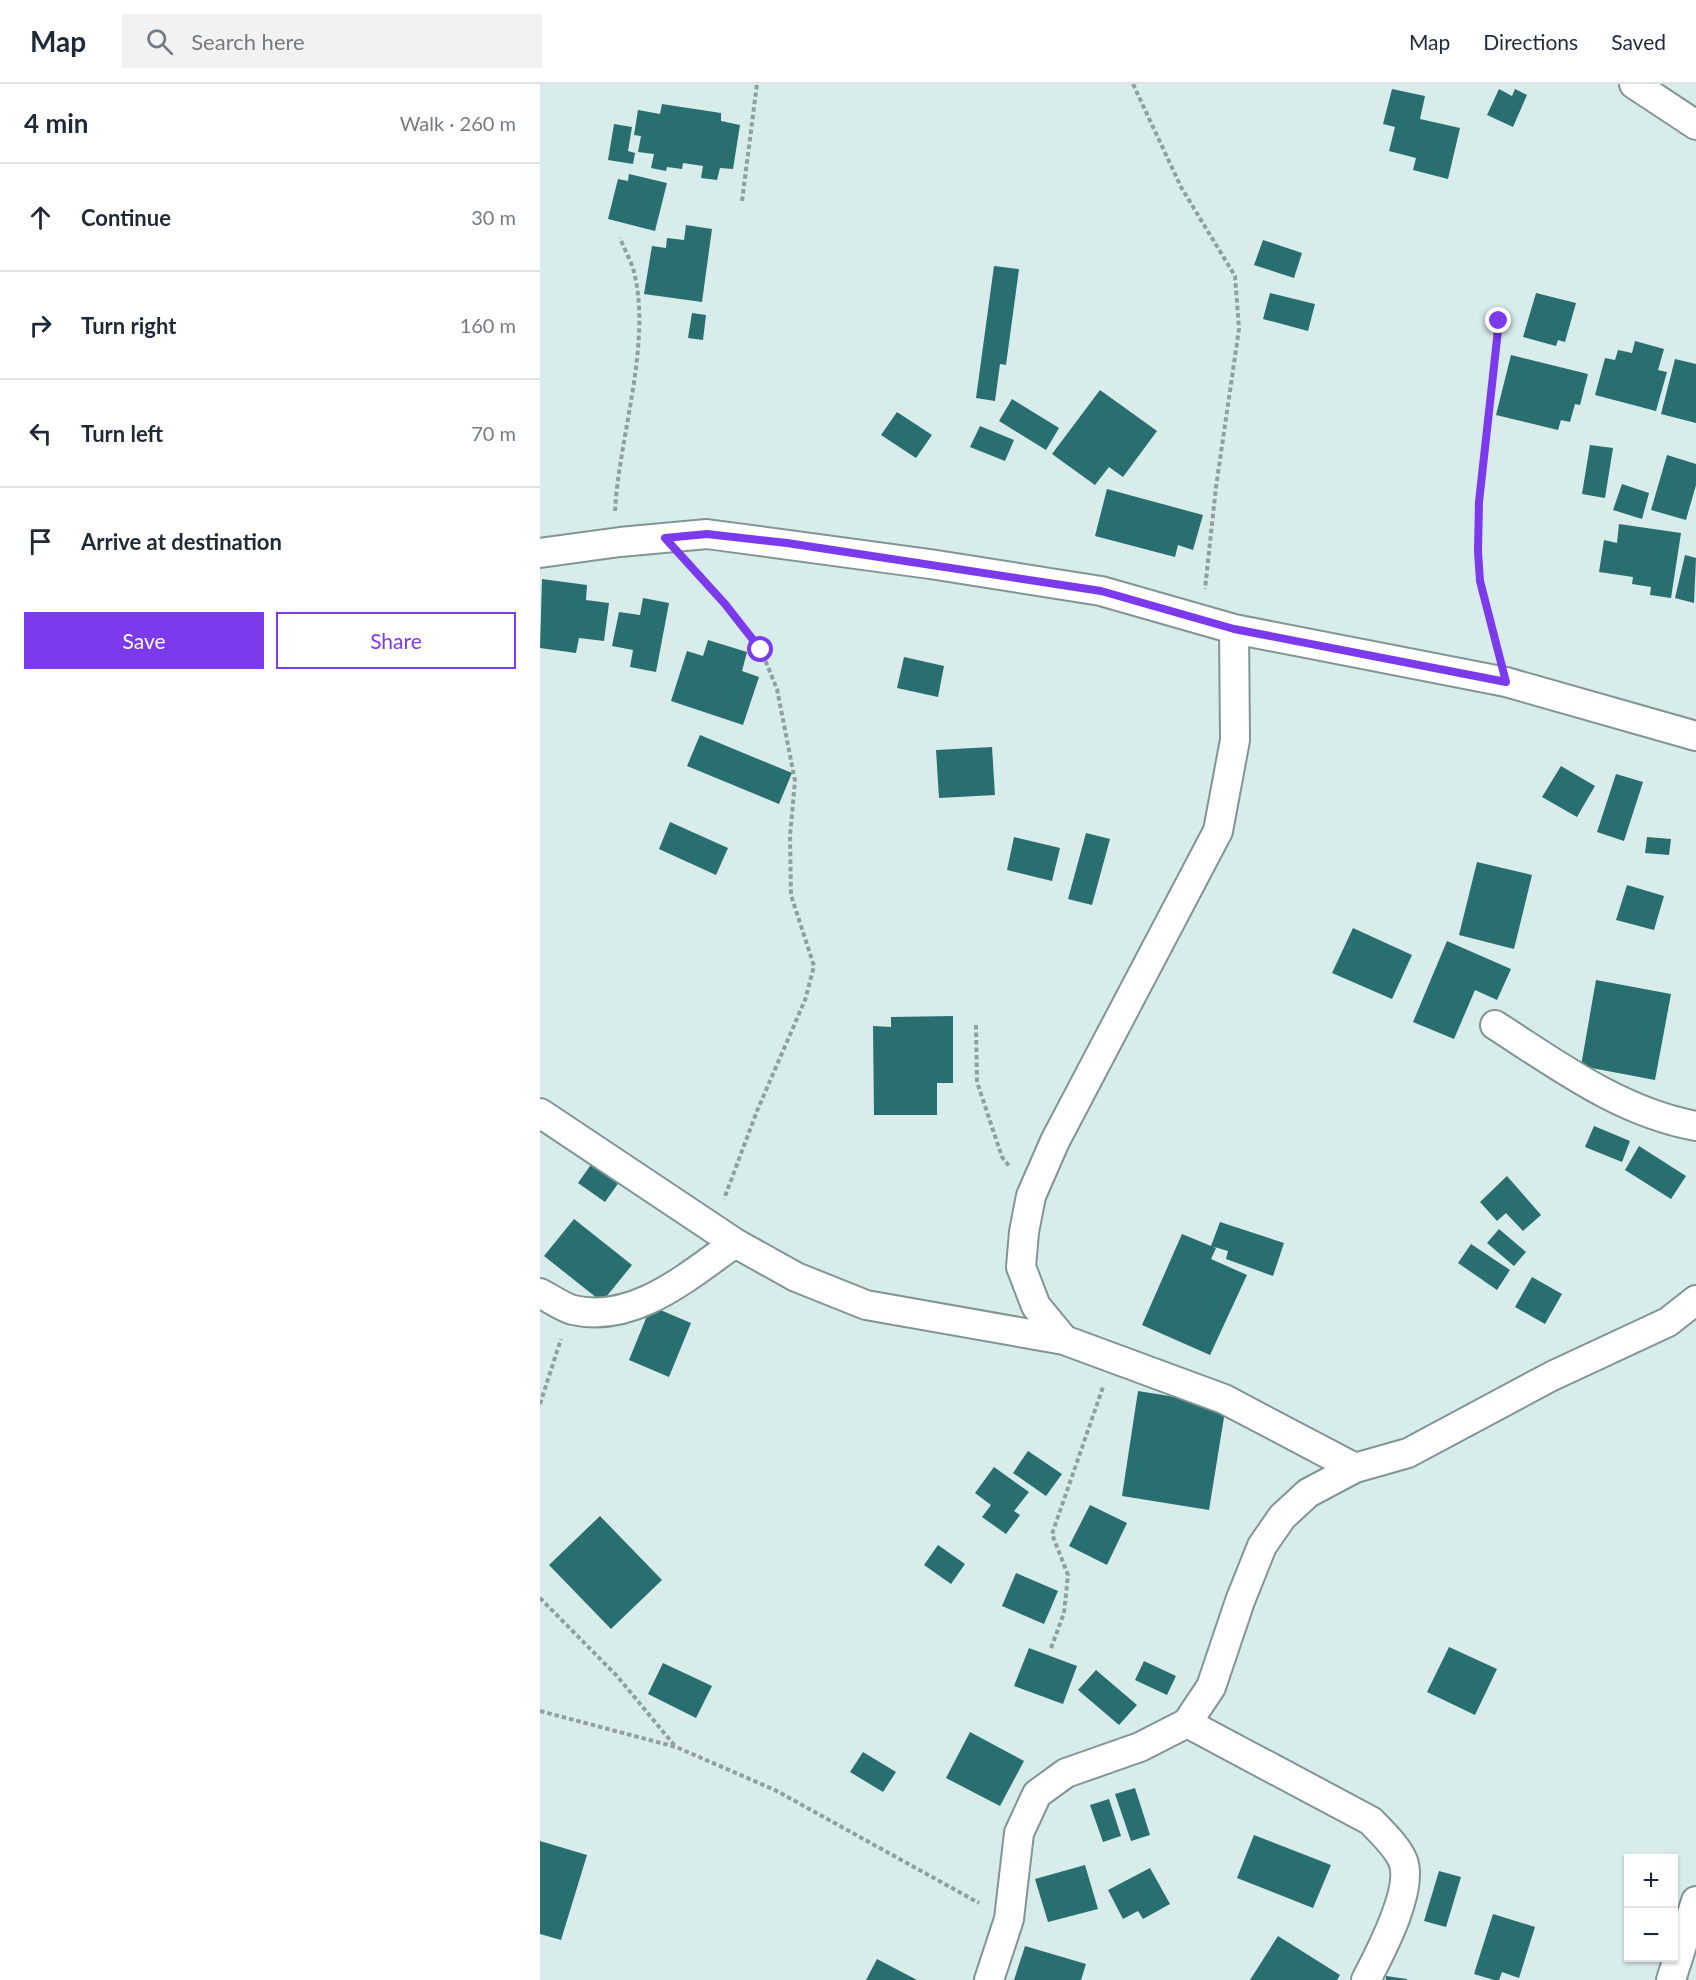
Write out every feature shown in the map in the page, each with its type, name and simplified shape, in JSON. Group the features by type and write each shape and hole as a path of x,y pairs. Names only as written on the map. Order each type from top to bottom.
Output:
{"street":[{"path":"1634,84 1696,125"},
{"path":"540,553 620,542 707,534 930,564 1101,591 1234,629 1506,682 1696,736"},
{"path":"1064,1340 1036,1306 1021,1267 1024,1232 1031,1196 1055,1141 1218,831 1235,740 1234,629"},
{"path":"1495,1025 1606,1096 1664,1120 1696,1126"},
{"path":"540,1113 724,1235 796,1277 866,1305 1064,1340 1224,1398 1355,1468"},
{"path":"540,1293 571,1310 606,1313 639,1305 724,1235"},
{"path":"989,1980 1009,1919 1019,1833 1037,1794 1066,1773 1140,1747 1187,1723 1211,1687 1240,1601 1263,1546 1282,1517 1308,1493 1355,1468 1408,1453 1552,1376 1668,1322 1696,1300"},
{"path":"1187,1723 1371,1821 1389,1841 1403,1862 1403,1889 1386,1940 1366,1980"},
{"path":"1671,1980 1696,1901"}],"path":[{"path":"742,201 757,84"},
{"path":"1133,84 1181,187 1234,276 1239,328 1207,561 1204,621"},
{"path":"620,237 634,271 639,309 634,370 617,473 615,517 620,542"},
{"path":"1499,321 1479,502 1478,552 1480,581 1506,682"},
{"path":"665,538 725,604 761,650 777,689 795,781 790,836 791,895 814,966 812,983 757,1111 724,1235"},
{"path":"976,1025 977,1082 1002,1157 1031,1196"},
{"path":"540,1403 571,1310"},
{"path":"1051,1648 1064,1614 1068,1575 1052,1534 1113,1358"},
{"path":"540,1598 617,1676 676,1747"},
{"path":"540,1711 676,1747 775,1790 1009,1919"}],"building":[{"path":"1392,89 1425,96 1420,119 1460,128 1448,179 1413,170 1416,158 1389,151 1395,127 1383,124"},
{"path":"1499,89 1512,96 1515,89 1527,95 1513,127 1487,115"},
{"path":"662,104 721,113 721,121 740,125 733,169 720,168 717,180 701,178 703,166 683,163 682,169 667,167 666,171 651,168 654,154 638,152 641,136 634,135 638,110 660,114"},
{"path":"614,124 632,127 628,151 635,153 633,164 608,160"},
{"path":"629,174 667,183 655,231 608,219 618,179 628,181"},
{"path":"686,225 712,229 702,302 644,294 652,246 666,248 667,238 684,240"},
{"path":"1263,240 1302,253 1294,278 1254,265"},
{"path":"994,266 1019,269 1006,365 1000,364 995,401 976,398"},
{"path":"1270,293 1315,304 1308,331 1263,319"},
{"path":"1536,293 1576,303 1565,342 1558,340 1556,346 1523,337"},
{"path":"692,313 706,315 703,340 688,338"},
{"path":"1635,341 1664,349 1658,370 1667,372 1656,411 1595,395 1605,358 1615,360 1618,350 1632,353"},
{"path":"1511,355 1588,374 1580,405 1575,404 1570,422 1561,420 1558,430 1496,415"},
{"path":"1675,359 1696,364 1696,423 1661,414"},
{"path":"1100,390 1157,431 1123,477 1109,467 1095,485 1052,454"},
{"path":"1012,399 1059,428 1046,450 999,421"},
{"path":"897,412 932,435 916,458 881,435"},
{"path":"980,426 1014,440 1005,461 970,447"},
{"path":"1590,445 1613,448 1605,498 1582,494"},
{"path":"1667,455 1696,464 1696,485 1686,520 1651,510"},
{"path":"1622,484 1649,493 1642,519 1613,510"},
{"path":"1107,489 1203,515 1193,550 1178,545 1175,557 1095,536"},
{"path":"1619,524 1681,533 1671,598 1650,595 1651,587 1632,584 1633,577 1599,572 1604,540 1617,543"},
{"path":"1685,555 1696,558 1694,603 1675,598"},
{"path":"542,579 587,585 586,600 609,603 604,641 579,638 576,653 540,648"},
{"path":"643,598 669,603 656,672 630,667 633,650 612,646 619,612 640,615"},
{"path":"708,640 747,652 742,671 759,677 743,725 671,701 687,651 703,656"},
{"path":"904,657 944,666 938,697 897,688"},
{"path":"700,735 792,773 779,804 687,766"},
{"path":"992,747 995,795 939,798 936,750"},
{"path":"1561,766 1595,786 1577,817 1542,797"},
{"path":"1616,774 1643,782 1624,841 1597,832"},
{"path":"670,822 728,848 716,875 659,849"},
{"path":"1086,833 1110,839 1092,905 1068,899"},
{"path":"1014,837 1060,848 1052,881 1007,870"},
{"path":"1647,837 1671,839 1669,855 1645,853"},
{"path":"1477,862 1532,875 1514,949 1459,935"},
{"path":"1627,885 1664,896 1654,930 1616,920"},
{"path":"1353,928 1412,955 1392,999 1332,973"},
{"path":"1447,941 1511,969 1497,1000 1475,990 1454,1039 1413,1022"},
{"path":"1596,980 1671,994 1655,1080 1581,1066"},
{"path":"953,1016 953,1083 937,1083 937,1115 874,1115 873,1026 891,1027 891,1017"},
{"path":"1594,1126 1630,1141 1622,1162 1585,1147"},
{"path":"1639,1146 1686,1176 1671,1199 1625,1170"},
{"path":"595,1159 622,1178 605,1202 578,1183"},
{"path":"1507,1176 1541,1215 1523,1231 1506,1213 1497,1221 1480,1202"},
{"path":"574,1219 632,1265 602,1302 544,1256"},
{"path":"1220,1222 1284,1243 1273,1276 1226,1259 1228,1251 1211,1246"},
{"path":"1499,1229 1526,1252 1514,1266 1487,1243"},
{"path":"1182,1234 1216,1248 1211,1259 1247,1275 1210,1355 1142,1325"},
{"path":"1471,1244 1510,1270 1497,1290 1458,1263"},
{"path":"1532,1277 1562,1294 1545,1324 1515,1307"},
{"path":"651,1306 691,1323 669,1377 629,1360"},
{"path":"1138,1391 1226,1405 1209,1510 1122,1496"},
{"path":"1028,1451 1062,1474 1046,1496 1013,1473"},
{"path":"994,1467 1029,1492 1014,1511 1020,1515 1006,1534 982,1517 991,1505 975,1493"},
{"path":"1090,1505 1127,1523 1107,1565 1069,1546"},
{"path":"600,1516 662,1580 611,1629 549,1565"},
{"path":"938,1545 965,1564 951,1584 924,1565"},
{"path":"1016,1573 1058,1591 1044,1624 1002,1606"},
{"path":"1449,1647 1497,1669 1475,1715 1427,1692"},
{"path":"1029,1648 1077,1666 1063,1704 1014,1686"},
{"path":"1144,1661 1176,1676 1167,1695 1135,1680"},
{"path":"663,1663 712,1686 696,1718 648,1694"},
{"path":"1096,1670 1137,1705 1119,1725 1078,1690"},
{"path":"970,1732 1024,1761 1000,1806 946,1778"},
{"path":"863,1752 896,1772 883,1792 850,1772"},
{"path":"1135,1788 1150,1835 1131,1841 1115,1794"},
{"path":"1109,1799 1121,1836 1103,1842 1090,1805"},
{"path":"1254,1835 1331,1865 1313,1908 1237,1878"},
{"path":"540,1841 587,1855 561,1940 540,1934"},
{"path":"1085,1865 1098,1909 1048,1922 1035,1879"},
{"path":"1150,1868 1170,1904 1143,1919 1138,1911 1123,1919 1108,1890"},
{"path":"1439,1871 1461,1877 1446,1927 1424,1921"},
{"path":"1493,1914 1535,1927 1519,1978 1502,1972 1499,1980 1474,1974"},
{"path":"1278,1936 1340,1975 1337,1980 1250,1980"},
{"path":"1025,1946 1086,1964 1081,1980 1014,1980"},
{"path":"877,1959 917,1980 866,1980"},
{"path":"1386,1976 1407,1979 1407,1980 1386,1980"}],"route":[{"path":"761,650 725,604 665,538 707,534 787,543 1101,591 1234,629 1506,682 1480,581 1478,552 1479,502 1499,321"}]}
